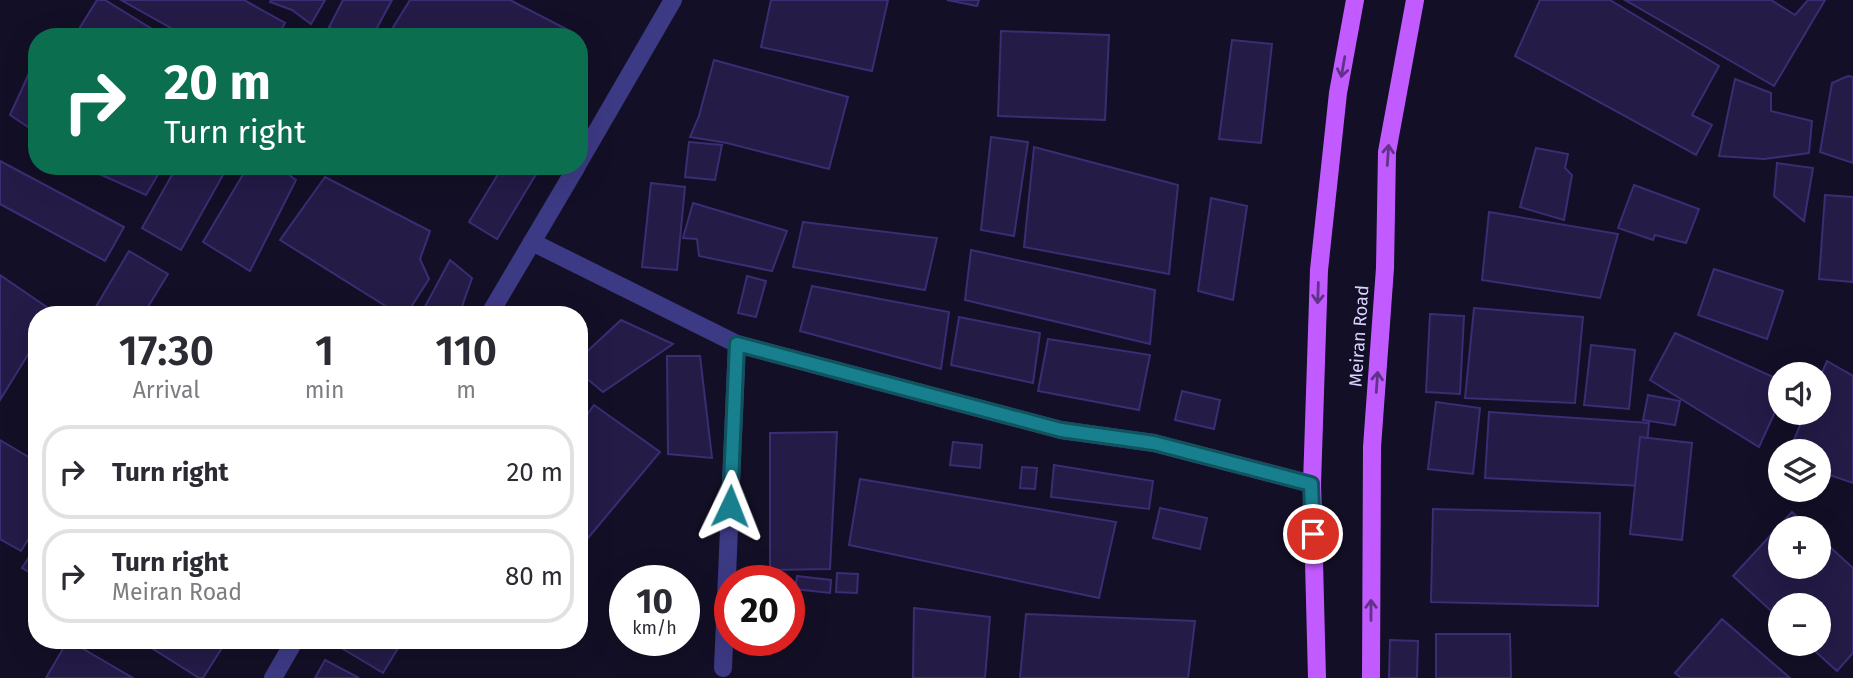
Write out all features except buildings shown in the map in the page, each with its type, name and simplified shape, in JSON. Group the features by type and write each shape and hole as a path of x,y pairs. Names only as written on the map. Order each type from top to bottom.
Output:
{"main road":[{"path":"1317,678 1311,484 1319,270 1338,93 1355,0"},
{"name":"Meiran Road","path":"1371,678 1372,447 1385,268 1387,152 1415,0"}],"street":[{"path":"588,146 673,0"},
{"path":"494,306 571,175"},
{"path":"532,242 737,344 1061,430 1154,443 1311,484"},
{"path":"723,668 737,344"},
{"path":"273,678 290,649"}],"route":[{"path":"730,506 737,344 1061,430 1154,443 1311,484 1313,534"}]}
